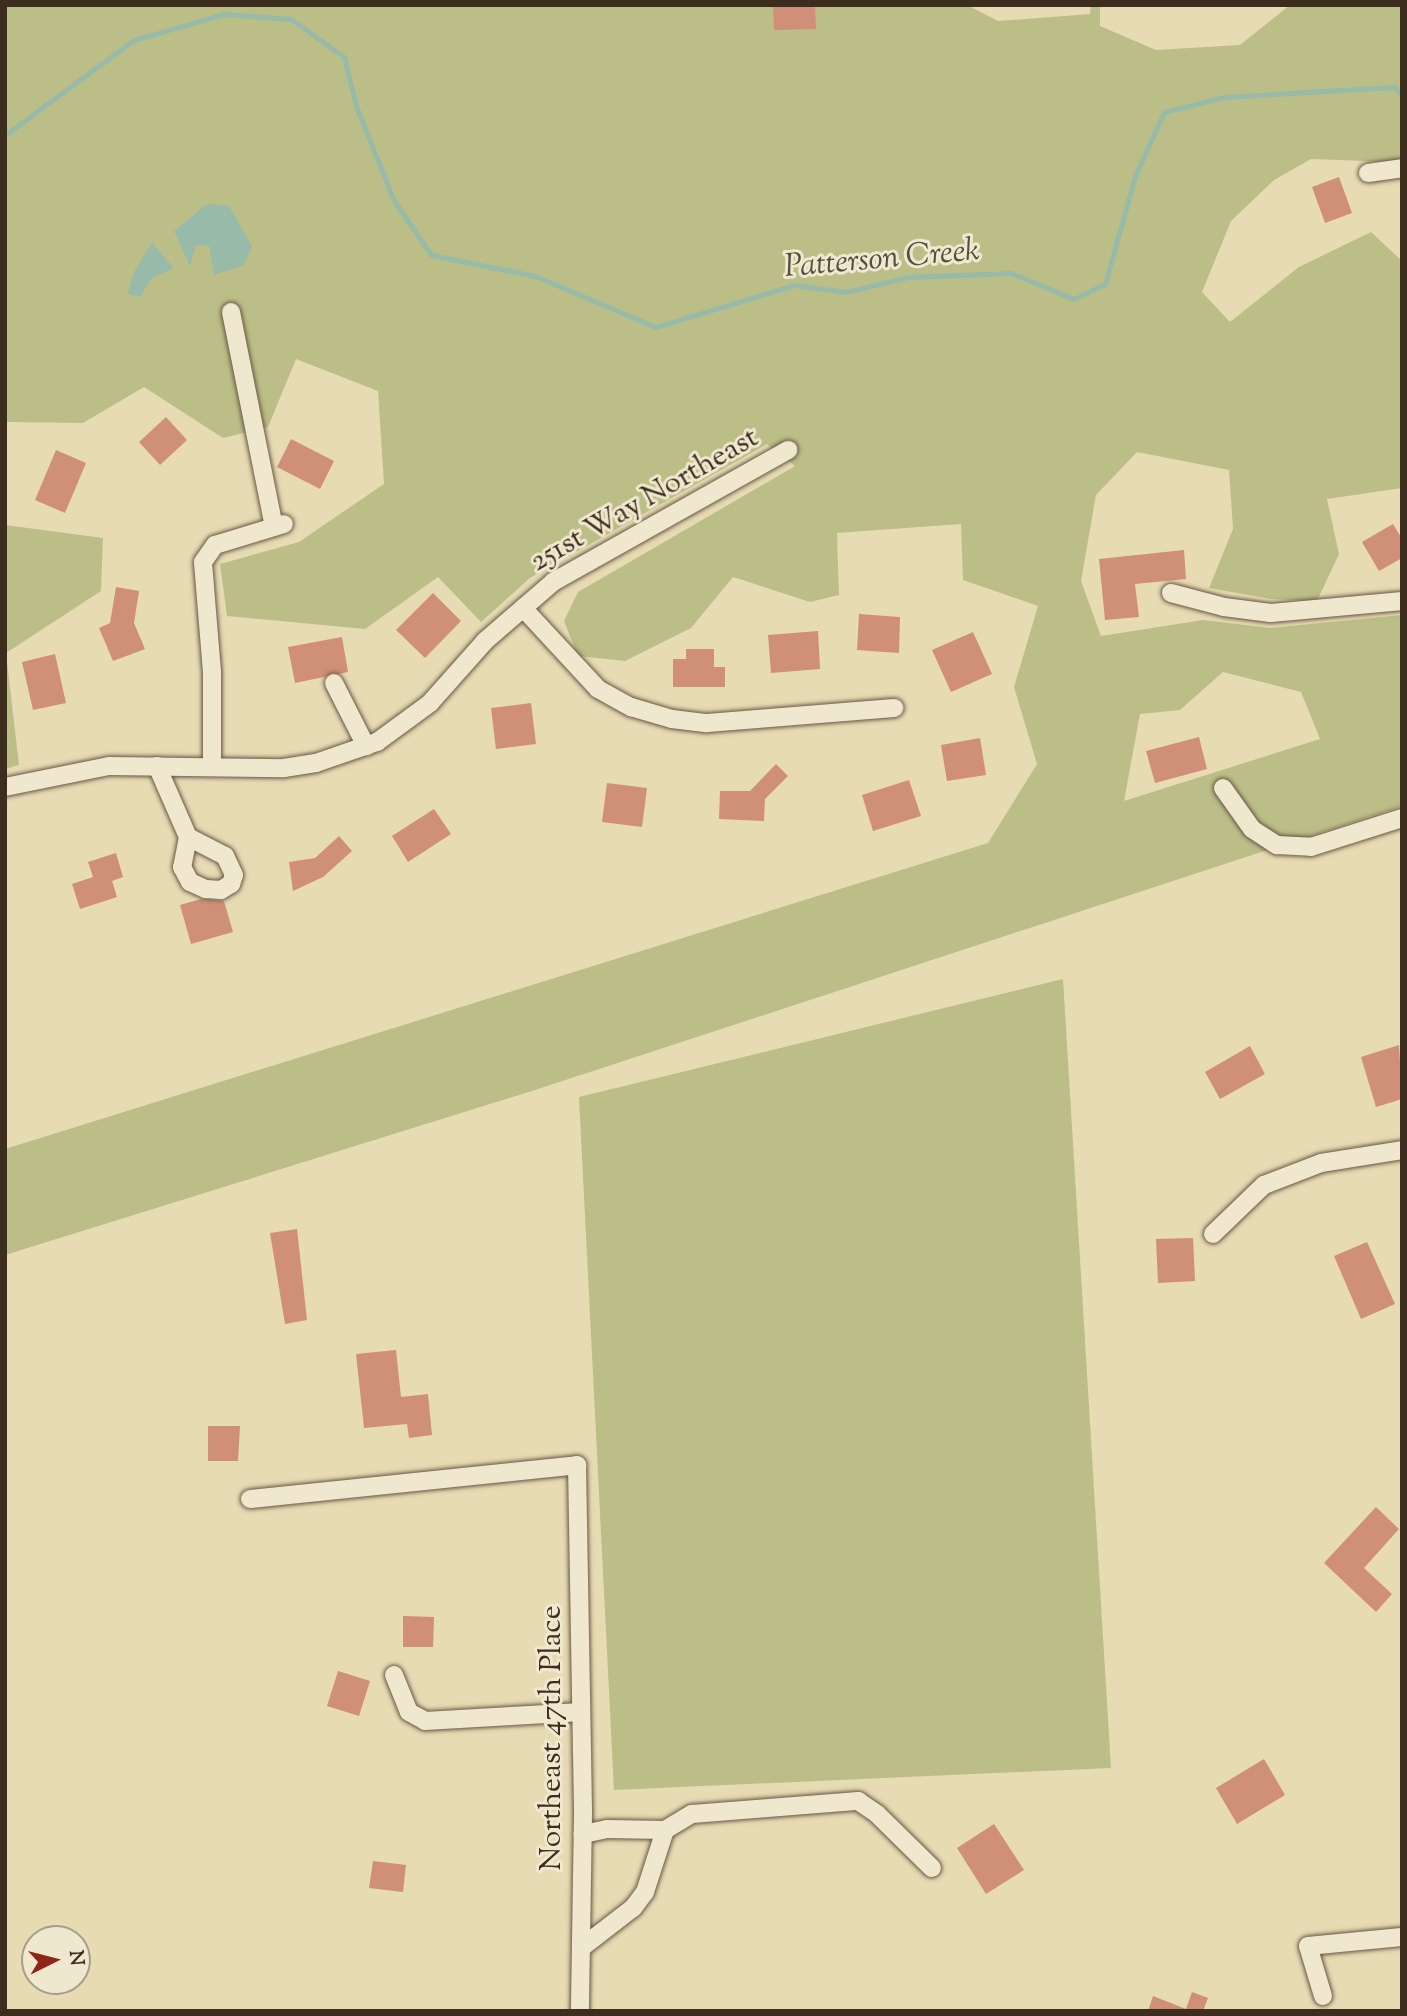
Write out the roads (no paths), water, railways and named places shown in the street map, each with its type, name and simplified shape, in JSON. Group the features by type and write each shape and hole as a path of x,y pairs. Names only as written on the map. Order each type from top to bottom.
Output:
{"street":[{"path":"1368,173 1402,167"},
{"path":"212,766 212,672 203,562 215,545 279,526 231,312"},
{"name":"251st Way Northeast","path":"5,787 109,766 284,768 366,746 406,724 430,703 485,641 554,582 788,450"},
{"path":"1171,593 1224,607 1271,613 1402,601"},
{"path":"523,608 598,689 631,707 672,719 707,723 894,708"},
{"path":"334,683 366,746"},
{"path":"157,766 188,837"},
{"path":"1223,788 1252,829 1277,845 1311,847 1402,818"},
{"path":"1213,1234 1264,1185 1321,1163 1402,1150"},
{"name":"Northeast 47th Place","path":"250,1499 578,1465 583,1834 580,2011"},
{"path":"394,1675 409,1712 425,1721 582,1712"},
{"path":"583,1834 607,1829 665,1830 692,1814 858,1801 877,1814 932,1868"},
{"path":"581,1948 633,1908 645,1892 665,1830"},
{"path":"1324,1996 1308,1946 1402,1937"}],"waterway":[{"name":"Patterson Creek","path":"5,135 134,40 224,14 291,19 344,57 356,106 393,199 431,255 535,276 656,327 794,285 846,292 908,277 1011,273 1074,299 1105,284 1135,176 1164,112 1224,97 1394,87 1402,95"}]}
